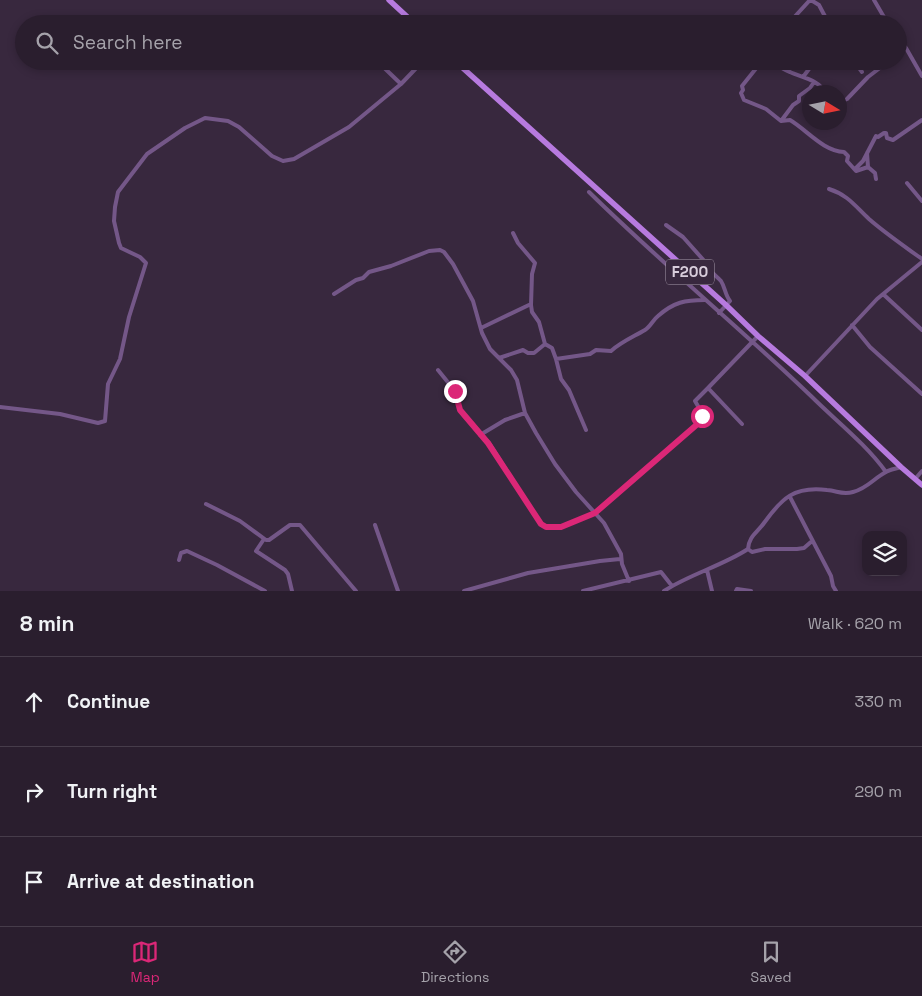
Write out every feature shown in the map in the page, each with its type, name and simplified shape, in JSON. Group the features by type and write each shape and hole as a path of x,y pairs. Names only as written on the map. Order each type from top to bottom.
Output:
{"main road":[{"path":"389,0 405,15"},
{"name":"F200","path":"465,70 758,336 805,376 922,485"}],"street":[{"path":"796,15 810,0 819,5 824,15"},
{"path":"874,0 883,15"},
{"path":"907,50 922,76"},
{"path":"386,70 401,84"},
{"path":"0,407 60,414 98,424 104,421 108,384 120,358 129,317 146,264 140,257 121,248 114,221 115,207 118,192 146,154 185,128 205,118 228,120 239,127 272,156 282,161 288,161 349,126 401,84 414,70"},
{"path":"755,70 742,86 741,94 744,100 766,109 781,121 790,120 830,148 837,152 844,152 848,156 848,162 856,171 868,167"},
{"path":"787,70 818,85"},
{"path":"803,77 808,70"},
{"path":"847,99 877,70"},
{"path":"781,121 799,100 799,96 810,88 814,82"},
{"path":"855,169 864,161 876,136 878,137 886,133 887,138 893,140 922,120"},
{"path":"867,153 868,167 875,173 876,179"},
{"path":"907,184 922,200"},
{"path":"805,376 883,294 922,261 867,218 858,206 851,203 842,193 829,189"},
{"path":"589,192 849,433 886,472"},
{"path":"666,225 683,237 707,264 708,269 722,282 727,298 730,301 719,313"},
{"path":"513,233 518,243 535,263 532,274 532,312 539,322 545,344 552,348 561,379 569,390 586,430"},
{"path":"334,294 356,280 363,278 369,272 391,266 429,251 440,250 444,252 453,264 468,292 490,349 511,370 517,380 525,413 556,464 576,492 600,517 610,533 620,554 628,581"},
{"path":"883,294 922,330"},
{"path":"556,359 584,356 596,350 611,351 647,329 658,316 676,304 689,300 705,300"},
{"path":"481,328 531,304"},
{"path":"852,326 870,346 922,394"},
{"path":"438,370 455,391 460,410 498,456 541,524 546,527 561,527 595,513 701,421 702,413 695,401 758,336"},
{"path":"498,358 523,350 528,353 534,353 545,344"},
{"path":"708,388 742,424"},
{"path":"480,435 505,420 525,413"},
{"path":"748,549 750,538 776,506 782,500 800,490 821,490 844,494 860,490 886,472 901,467"},
{"path":"915,479 922,471"},
{"path":"790,497 831,576 834,590"},
{"path":"206,504 240,521 264,539 269,540 290,525 300,524 356,591"},
{"path":"375,525 398,591"},
{"path":"264,539 256,551 285,570 288,574 292,591"},
{"path":"748,549 752,552 765,549 797,549 804,548 812,541"},
{"path":"664,591 748,549"},
{"path":"179,560 182,554 187,551 265,591"},
{"path":"464,591 475,590 528,573 620,559"},
{"path":"707,570 712,591"},
{"path":"583,591 661,572 672,586"},
{"path":"736,591 737,589 751,591"}],"route":[{"path":"455,391 460,410 488,443 541,524 551,528 561,527 595,513 701,421 702,416"}]}
